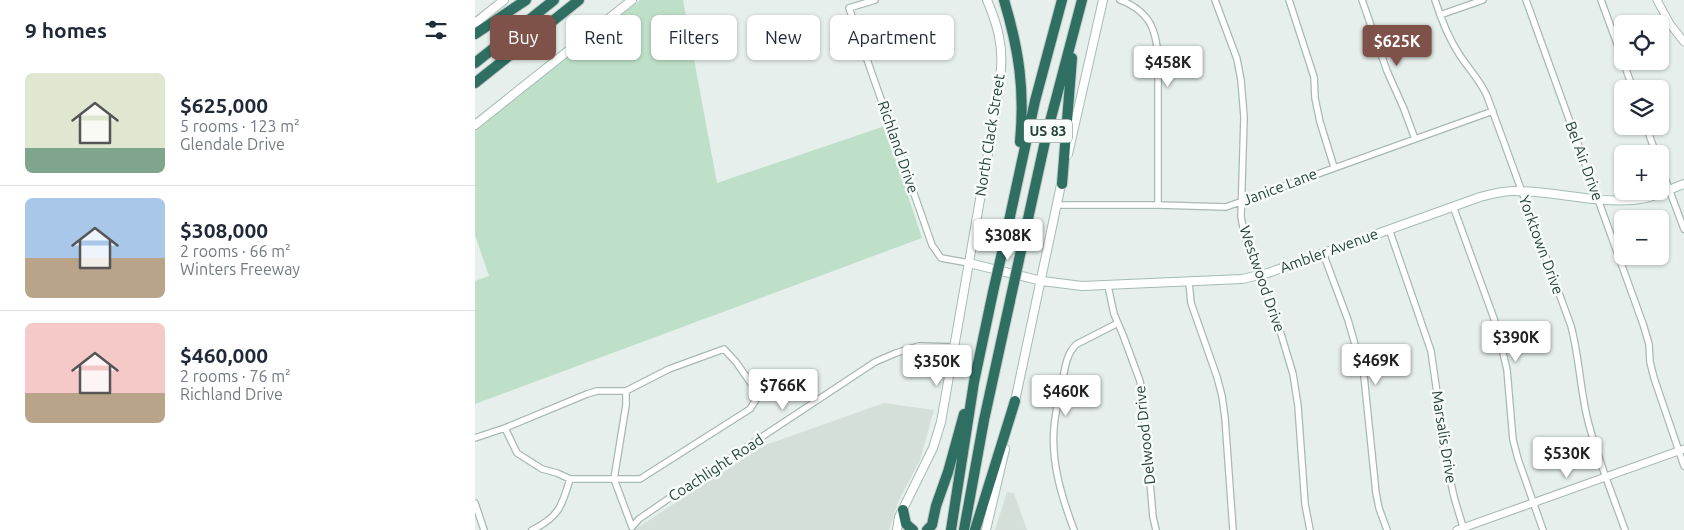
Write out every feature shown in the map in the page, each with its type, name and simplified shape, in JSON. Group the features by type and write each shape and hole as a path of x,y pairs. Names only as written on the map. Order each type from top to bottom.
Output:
{"highway":[{"path":"475,34 526,0"},
{"path":"475,63 554,0"},
{"path":"475,83 579,0"},
{"path":"1003,0 1012,26 1020,62 1022,100 1022,126 1013,199"},
{"name":"US 83","path":"951,530 974,382 1035,101 1062,0"},
{"name":"US 83","path":"964,530 984,420 1046,138 1082,0"},
{"path":"1062,184 1077,16"},
{"path":"930,528 974,382"},
{"path":"975,530 1015,401"},
{"path":"903,510 906,524 913,530"}],"main road":[{"path":"475,22 503,0"},
{"path":"475,125 632,0"},
{"name":"North Clack Street","path":"897,530 899,518 933,448 941,422 955,347 1001,70 999,37 987,0"},
{"path":"986,530 1103,0"},
{"name":"Ambler Avenue","path":"1669,190 1684,184"},
{"name":"Ambler Avenue","path":"969,263 1042,281 1082,286 1242,279 1259,276 1453,206 1497,193 1522,191 1597,200 1614,200"}],"street":[{"name":"Richland Drive","path":"875,0 849,8 931,245 941,258 969,263"},
{"path":"1120,0 1142,13 1153,28 1155,36 1158,72 1158,205"},
{"name":"Westwood Drive","path":"1215,0 1237,59 1241,80 1244,117 1241,217 1245,236 1281,334 1293,374 1298,406 1305,504 1311,530"},
{"path":"1289,0 1314,77 1315,98 1320,122 1334,167"},
{"path":"1362,0 1387,72 1404,108 1415,139"},
{"name":"Yorktown Drive","path":"1435,0 1447,35 1459,55 1482,85 1493,111 1571,326 1591,434 1625,530"},
{"path":"1440,15 1483,0"},
{"name":"Bel Air Drive","path":"1526,0 1643,324 1649,344 1650,362 1654,378 1681,450 1684,466"},
{"path":"1601,0 1614,35"},
{"path":"1657,0 1670,24 1684,42"},
{"name":"Janice Lane","path":"1057,205 1218,207 1241,202 1493,111"},
{"path":"1669,190 1684,230"},
{"path":"1453,206 1501,340 1507,370 1513,440 1517,459 1543,530"},
{"name":"Marsalis Drive","path":"1389,229 1431,351 1442,441 1461,529"},
{"path":"1323,253 1348,320 1364,376 1376,492 1379,508 1387,530"},
{"path":"1189,282 1191,303 1222,396 1233,530"},
{"name":"Delwood Drive","path":"1108,286 1111,304 1140,381 1153,517 1156,530"},
{"path":"1074,530 1065,506 1054,454 1054,428 1063,381 1072,348 1118,323"},
{"name":"Coachlight Road","path":"614,479 632,527 639,519 875,362 896,352 919,346 955,347"},
{"path":"475,438 505,428 587,394 597,391 626,391 669,369 724,349 736,362 759,396 750,408 640,479 570,479 542,469 517,453 505,428"},
{"path":"614,479 626,391"},
{"path":"1461,529 1681,450"},
{"path":"532,530 549,521 555,515 562,504 570,479"},
{"path":"475,503 484,530"}],"shaded area":[{"path":"884,403 934,410 920,460 899,500 889,530 634,530 760,447"},
{"path":"1007,492 1014,493 1027,530 995,530"}],"green space":[{"path":"640,0 683,0 686,15 651,15 651,60 694,60 717,183 885,126 922,238 475,404 475,281 489,276 475,235 475,131 566,59 641,60 641,15 621,15"}]}
